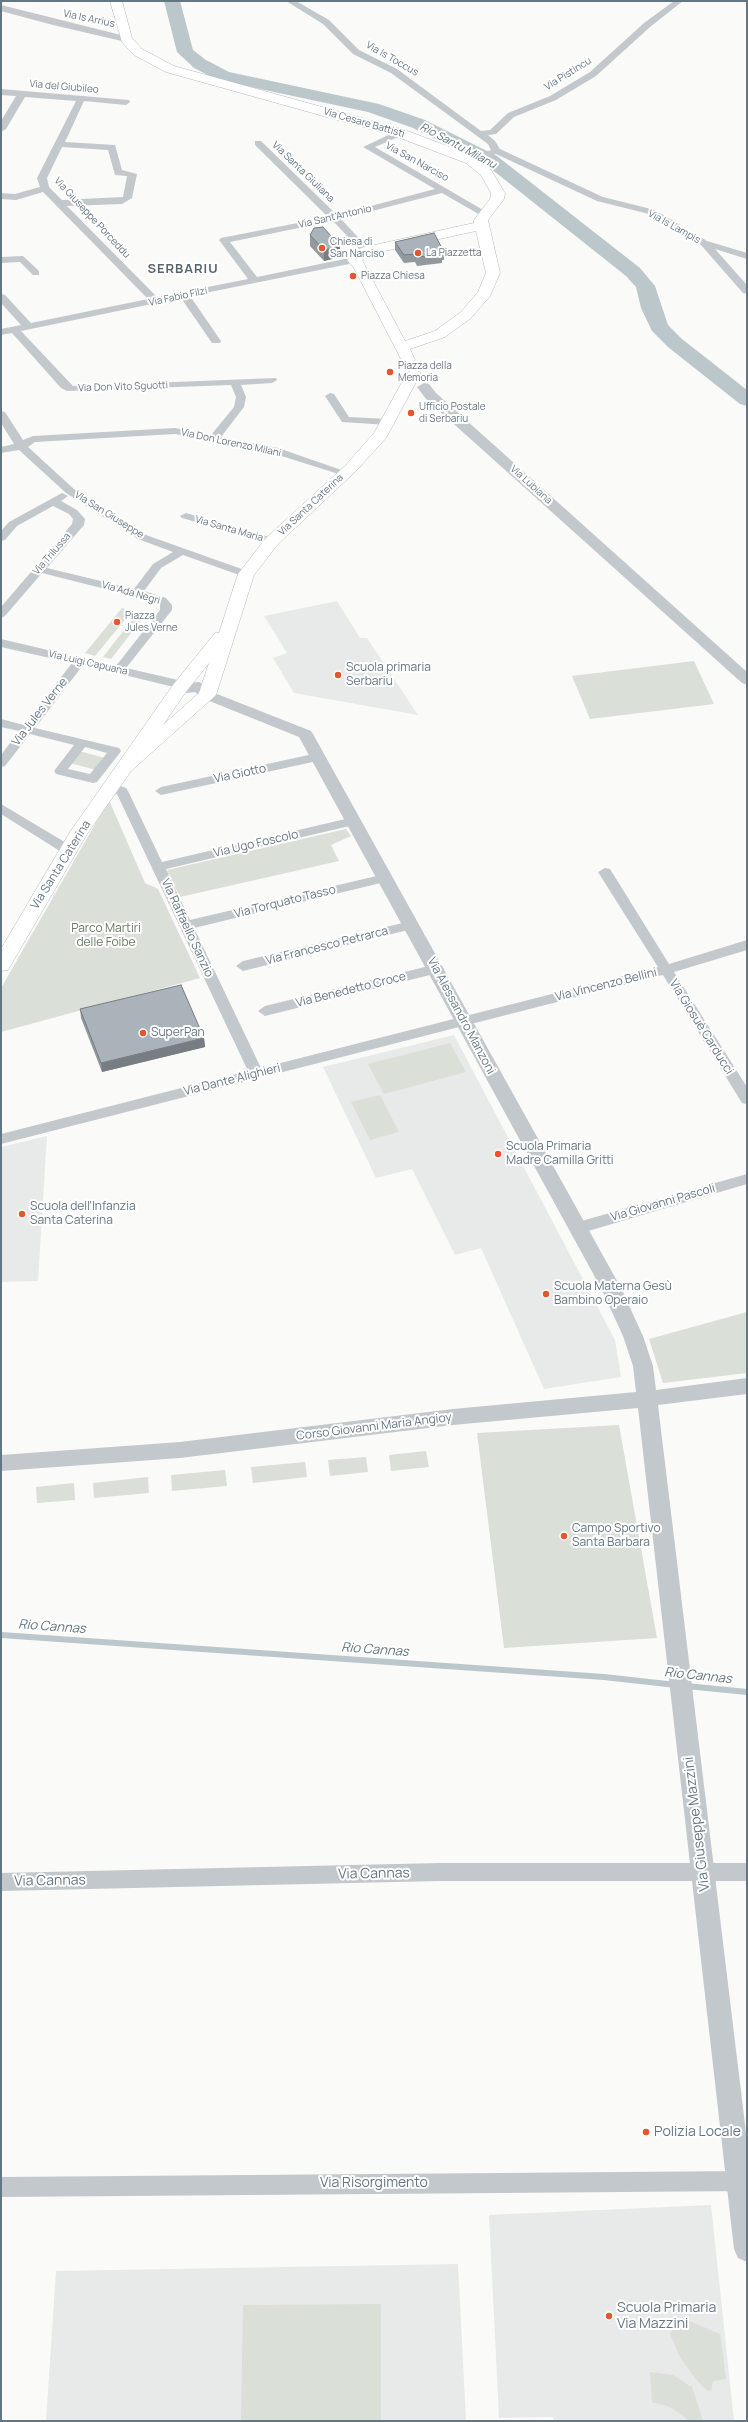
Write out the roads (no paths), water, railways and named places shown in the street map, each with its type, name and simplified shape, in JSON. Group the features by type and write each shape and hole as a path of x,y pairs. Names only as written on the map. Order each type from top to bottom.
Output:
{"main road":[{"path":"116,1 126,39"},
{"name":"Via Cesare Battisti","path":"126,39 138,52 170,69 400,132 474,159 492,180 498,193 497,200 483,220"},
{"path":"354,260 366,251 483,220 493,273 485,293 466,315 440,334 402,347"},
{"name":"Via Lubiana","path":"354,260 360,266 414,373 424,387"},
{"name":"Via Santa Caterina","path":"125,767 207,695 229,626 243,599 246,574 272,541 344,474 381,435 414,373"},
{"path":"405,391 424,387"},
{"name":"Via Santa Caterina","path":"1,965 68,850 112,787 176,686 229,626"}],"street":[{"name":"Via Is Toccus","path":"290,1 326,22 356,52 394,71 492,143 494,152"},
{"name":"Via Pistincu","path":"478,134 493,132 510,115 554,98 593,74 647,25 679,1"},
{"name":"Via Is Arrius","path":"1,8 56,23 126,39"},
{"name":"Via del Giubileo","path":"1,92 81,100 126,102"},
{"path":"1,129 22,94"},
{"name":"Via Giuseppe Porceddu","path":"81,100 42,178 45,188 61,202 155,301"},
{"name":"Via San Narciso","path":"400,132 368,148 444,190 483,220"},
{"name":"Via Santa Giuliana","path":"258,143 335,218 366,251"},
{"path":"59,144 112,148 118,173 132,174 127,198 122,201 61,202"},
{"path":"474,159 494,152"},
{"name":"Via Is Lampis","path":"494,152 600,199 652,212 704,243 747,291"},
{"path":"1,196 16,197 45,188"},
{"name":"Via Sant'Antonio","path":"255,281 224,240 335,218 444,190"},
{"path":"704,243 747,256"},
{"path":"1,260 23,259 36,273"},
{"name":"Via Fabio Filzi","path":"1,332 354,260"},
{"path":"184,295 216,341"},
{"path":"1,298 28,326"},
{"name":"Via Don Vito Sguotti","path":"14,329 65,386 71,389 272,380"},
{"path":"214,438 239,407 240,391 235,382"},
{"name":"Via Lubiana","path":"424,387 431,396 747,680"},
{"path":"330,396 346,420 388,422"},
{"name":"Via San Giuseppe","path":"1,414 21,446 70,491 142,537 246,574"},
{"name":"Via Don Lorenzo Milani","path":"1,450 21,446 33,439 175,431 274,450 344,474"},
{"path":"1,538 13,524 70,491"},
{"name":"Via Trilussa","path":"1,613 78,524 79,519 73,512 53,501"},
{"name":"Via Santa Maria","path":"186,516 272,541"},
{"path":"137,593 157,566 182,551"},
{"name":"Via Ada Negri","path":"39,569 162,600 166,610 119,670"},
{"name":"Via Luigi Capuana","path":"1,643 119,670 176,686"},
{"name":"Via Jules Verne","path":"1,763 80,661"},
{"path":"176,686 189,696 207,695"},
{"name":"Via Alessandro Manzoni","path":"207,695 305,734 437,969 463,1021 611,1288 632,1336 642,1366 645,1399"},
{"path":"1,723 82,743"},
{"name":"Via Giotto","path":"161,791 318,757"},
{"name":"Via Raffaello Sanzio","path":"112,787 122,791 185,926 257,1074"},
{"path":"1,808 68,850"},
{"name":"Via Ugo Foscolo","path":"158,867 354,821"},
{"name":"Via Giosuè Carducci","path":"605,872 747,1099"},
{"name":"Via Torquato Tasso","path":"185,926 385,878"},
{"name":"Via Francesco Petrarca","path":"243,966 411,925"},
{"name":"Via Vincenzo Bellini","path":"463,1021 665,970 747,945"},
{"name":"Via Benedetto Croce","path":"265,1011 437,969"},
{"name":"Via Dante Alighieri","path":"1,1139 463,1021"},
{"name":"Via Giovanni Pascoli","path":"578,1228 747,1179"},
{"name":"Corso Giovanni Maria Angioy","path":"1,1463 180,1450 453,1417 645,1399 747,1386"},
{"name":"Via Giuseppe Mazzini","path":"645,1399 684,1709 702,1871 743,2181 747,2248"},
{"name":"Via Cannas","path":"1,1882 440,1872 747,1872"},
{"name":"Via Risorgimento","path":"1,2187 321,2183 743,2181"}],"waterway":[{"name":"Rio Santu Milanu","path":"172,1 185,52 200,64 224,76 373,108 419,124 491,160 633,272 645,286 651,308 659,327 675,343 747,400"},
{"name":"Rio Cannas","path":"1,1635 604,1677 676,1685"},
{"name":"Rio Cannas","path":"686,1686 747,1692"}],"place":[{"name":"Chiesa di San Narciso","path":"322,248"},
{"name":"La Piazzetta","path":"418,253"},
{"name":"Piazza Chiesa","path":"353,276"},
{"name":"Piazza della Memoria","path":"390,372"},
{"name":"Ufficio Postale di Serbariu","path":"411,413"},
{"name":"Piazza Jules Verne","path":"117,622"},
{"name":"Scuola primaria Serbariu","path":"338,675"},
{"name":"SuperPan","path":"143,1033"},
{"name":"Scuola Primaria Madre Camilla Gritti","path":"498,1154"},
{"name":"Scuola dell'Infanzia Santa Caterina","path":"22,1214"},
{"name":"Scuola Materna Gesù Bambino Operaio","path":"546,1294"},
{"name":"Campo Sportivo Santa Barbara","path":"564,1536"},
{"name":"Polizia Locale","path":"646,2132"},
{"name":"Scuola Primaria Via Mazzini","path":"609,2316"}],"district":[{"name":"SERBARIU","path":"183,269"}],"park label":[{"name":"Parco Martiri delle Foibe","path":"106,936"}]}
